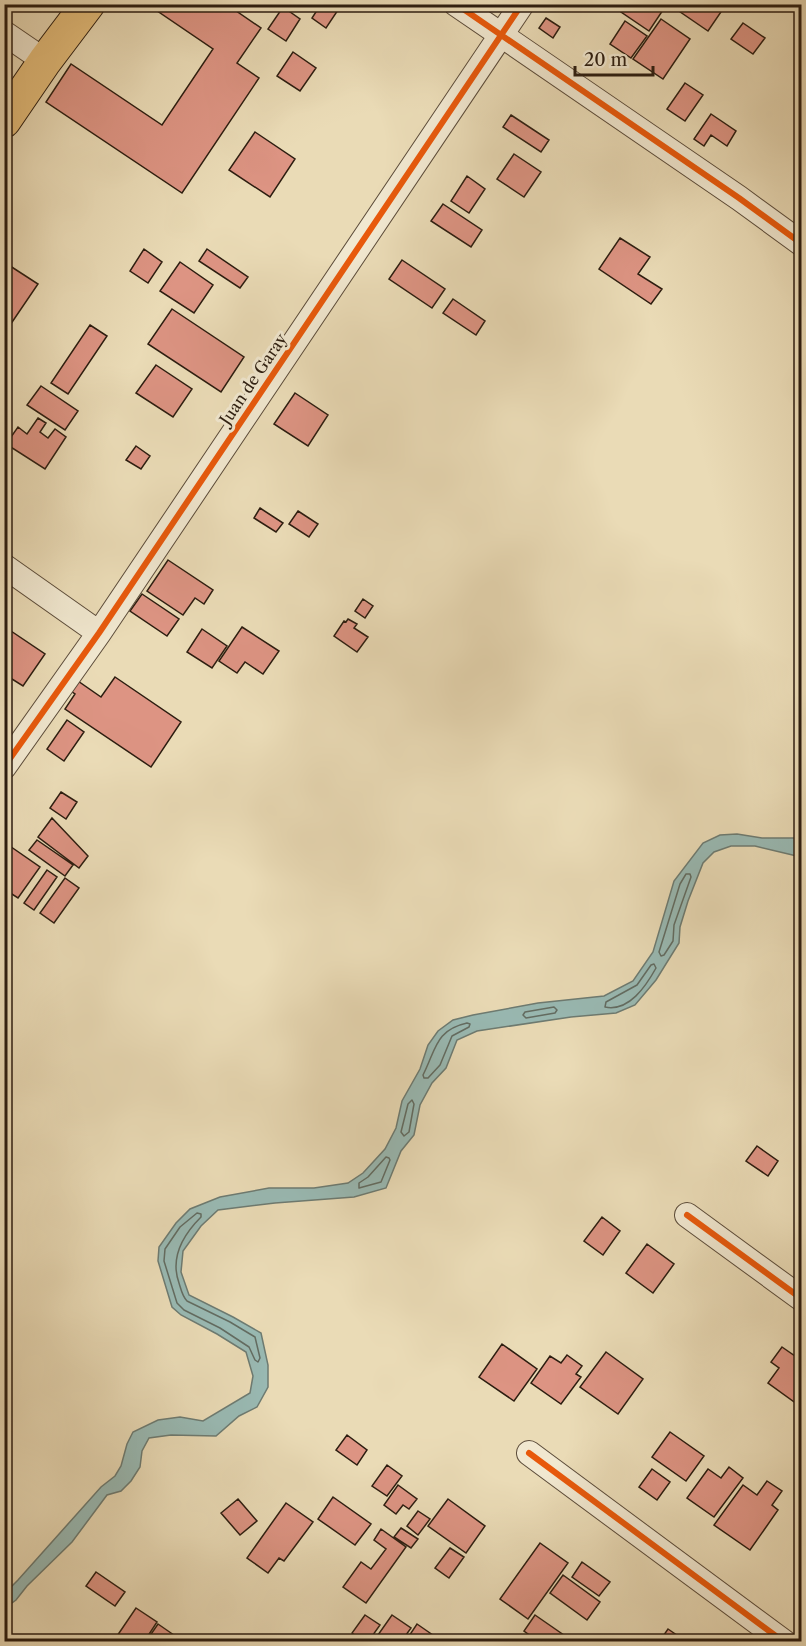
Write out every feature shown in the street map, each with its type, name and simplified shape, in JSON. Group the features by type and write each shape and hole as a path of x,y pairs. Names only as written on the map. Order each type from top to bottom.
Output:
{"main road":[{"path":"4,120 88,4"}],"street":[{"path":"456,4 739,198 801,244"},
{"name":"Juan de Garay","path":"4,767 99,633 522,4"},
{"path":"4,33 45,61"},
{"path":"4,566 99,633"},
{"path":"687,1215 801,1299"},
{"path":"529,1453 784,1641"}],"water":[{"path":"737,834 762,838 801,838 801,857 755,846 731,846 714,852 703,863 688,901 680,927 679,943 656,980 635,1005 616,1013 571,1017 477,1031 457,1040 446,1068 432,1083 420,1105 414,1135 401,1151 386,1188 354,1197 218,1210 201,1226 183,1251 181,1272 189,1295 261,1333 268,1365 268,1387 257,1407 239,1416 216,1436 171,1435 149,1438 142,1451 140,1467 131,1481 121,1491 107,1495 72,1542 27,1586 16,1600 5,1608 5,1593 101,1487 115,1476 133,1432 158,1420 180,1417 203,1421 250,1393 253,1376 246,1352 181,1315 172,1307 158,1261 159,1247 176,1223 190,1209 220,1197 269,1188 314,1188 348,1183 363,1173 385,1149 396,1128 402,1101 420,1069 428,1045 438,1031 453,1020 473,1015 538,1003 604,996 633,981 653,952 674,881 703,843 720,835"}],"building":[{"path":"147,4 226,4 261,28 237,63 259,78 182,193 46,102 71,64 162,125 213,49"},
{"path":"321,4 342,4 326,28 312,18"},
{"path":"626,4 667,4 649,31 621,12"},
{"path":"716,4 723,9 708,31 670,5"},
{"path":"283,7 300,19 286,41 268,29"},
{"path":"546,18 560,27 553,38 539,28"},
{"path":"661,19 690,39 663,79 633,59"},
{"path":"625,21 647,36 631,58 610,44"},
{"path":"743,23 765,38 753,54 731,39"},
{"path":"293,52 316,68 300,91 277,76"},
{"path":"685,83 703,95 685,121 667,109"},
{"path":"711,114 736,131 727,146 711,135 704,146 694,139"},
{"path":"511,115 549,140 541,152 503,127"},
{"path":"255,132 295,159 270,197 229,170"},
{"path":"514,154 541,172 524,197 497,179"},
{"path":"467,176 485,189 469,213 451,201"},
{"path":"443,204 482,230 471,247 431,221"},
{"path":"620,238 650,257 638,274 662,289 651,304 599,269"},
{"path":"144,249 162,262 148,283 130,271"},
{"path":"207,249 248,277 240,288 199,261"},
{"path":"402,260 445,289 432,308 389,279"},
{"path":"4,262 38,284 4,334"},
{"path":"180,262 213,285 194,313 160,291"},
{"path":"453,299 485,321 476,335 443,313"},
{"path":"172,309 244,357 221,392 148,344"},
{"path":"90,325 107,336 68,394 51,383"},
{"path":"156,365 192,389 173,417 136,393"},
{"path":"41,386 78,411 65,430 27,405"},
{"path":"295,393 328,415 308,446 274,424"},
{"path":"38,418 46,423 40,432 48,438 55,429 66,437 45,469 6,444 18,427 27,434"},
{"path":"136,446 150,456 141,469 126,460"},
{"path":"260,508 283,523 276,532 254,518"},
{"path":"298,511 318,524 309,537 289,524"},
{"path":"168,560 213,590 204,604 195,598 183,615 147,591"},
{"path":"142,594 179,619 167,636 130,611"},
{"path":"363,599 373,606 365,618 355,611"},
{"path":"348,619 357,624 354,628 368,637 357,652 334,636 344,621"},
{"path":"5,627 45,654 23,686 4,674"},
{"path":"242,627 279,651 263,674 245,662 237,673 219,661"},
{"path":"202,629 227,646 212,668 187,652"},
{"path":"115,677 181,722 151,767 65,709 75,694 68,689 75,679 101,697"},
{"path":"67,720 84,732 64,761 47,749"},
{"path":"61,792 77,802 66,819 50,808"},
{"path":"52,818 88,856 79,868 38,837"},
{"path":"37,840 73,865 65,876 29,850"},
{"path":"4,842 40,867 18,898 4,889"},
{"path":"47,870 57,877 34,910 24,903"},
{"path":"65,878 79,888 54,923 40,913"},
{"path":"757,1146 778,1161 768,1176 746,1161"},
{"path":"602,1217 620,1231 603,1255 584,1241"},
{"path":"647,1244 674,1264 653,1293 626,1273"},
{"path":"502,1344 537,1369 514,1401 479,1377"},
{"path":"782,1347 802,1361 802,1398 797,1404 768,1383 779,1368 771,1362"},
{"path":"606,1352 643,1379 618,1414 580,1387"},
{"path":"567,1355 582,1366 576,1374 581,1377 561,1404 531,1383 550,1356 561,1363"},
{"path":"670,1432 704,1456 686,1481 652,1457"},
{"path":"347,1435 367,1450 357,1465 336,1450"},
{"path":"387,1465 402,1476 387,1496 372,1486"},
{"path":"729,1467 743,1478 714,1517 687,1498 708,1469 721,1478"},
{"path":"652,1469 670,1482 657,1500 639,1487"},
{"path":"767,1481 782,1491 772,1505 778,1510 750,1550 714,1525 743,1485 757,1495"},
{"path":"398,1485 417,1499 409,1509 403,1505 396,1514 384,1505"},
{"path":"333,1497 371,1524 355,1545 318,1519"},
{"path":"238,1499 257,1521 240,1535 221,1513"},
{"path":"448,1499 485,1526 466,1553 428,1526"},
{"path":"286,1503 313,1522 284,1561 279,1558 268,1573 247,1558"},
{"path":"418,1511 430,1519 418,1535 407,1526"},
{"path":"401,1528 418,1539 411,1548 394,1537"},
{"path":"381,1529 406,1547 366,1603 343,1587 361,1562 371,1569 386,1549 374,1540"},
{"path":"540,1543 568,1563 528,1619 500,1599"},
{"path":"450,1548 464,1557 449,1578 435,1568"},
{"path":"582,1562 610,1582 599,1596 572,1577"},
{"path":"96,1572 125,1592 115,1606 86,1586"},
{"path":"563,1575 600,1602 587,1620 550,1593"},
{"path":"136,1608 157,1622 144,1642 118,1642 115,1639"},
{"path":"365,1615 380,1625 368,1642 363,1642 352,1633"},
{"path":"392,1615 411,1628 401,1642 373,1642"},
{"path":"535,1615 571,1640 570,1642 539,1642 524,1631"},
{"path":"158,1624 184,1642 147,1640"},
{"path":"417,1624 440,1640 439,1642 405,1642"},
{"path":"668,1629 684,1640 683,1642 659,1642"}],"cycle path":[{"path":"456,4 739,198 802,244"},
{"path":"4,767 99,633 522,4"},
{"path":"687,1215 802,1299"},
{"path":"529,1453 784,1642"}]}
